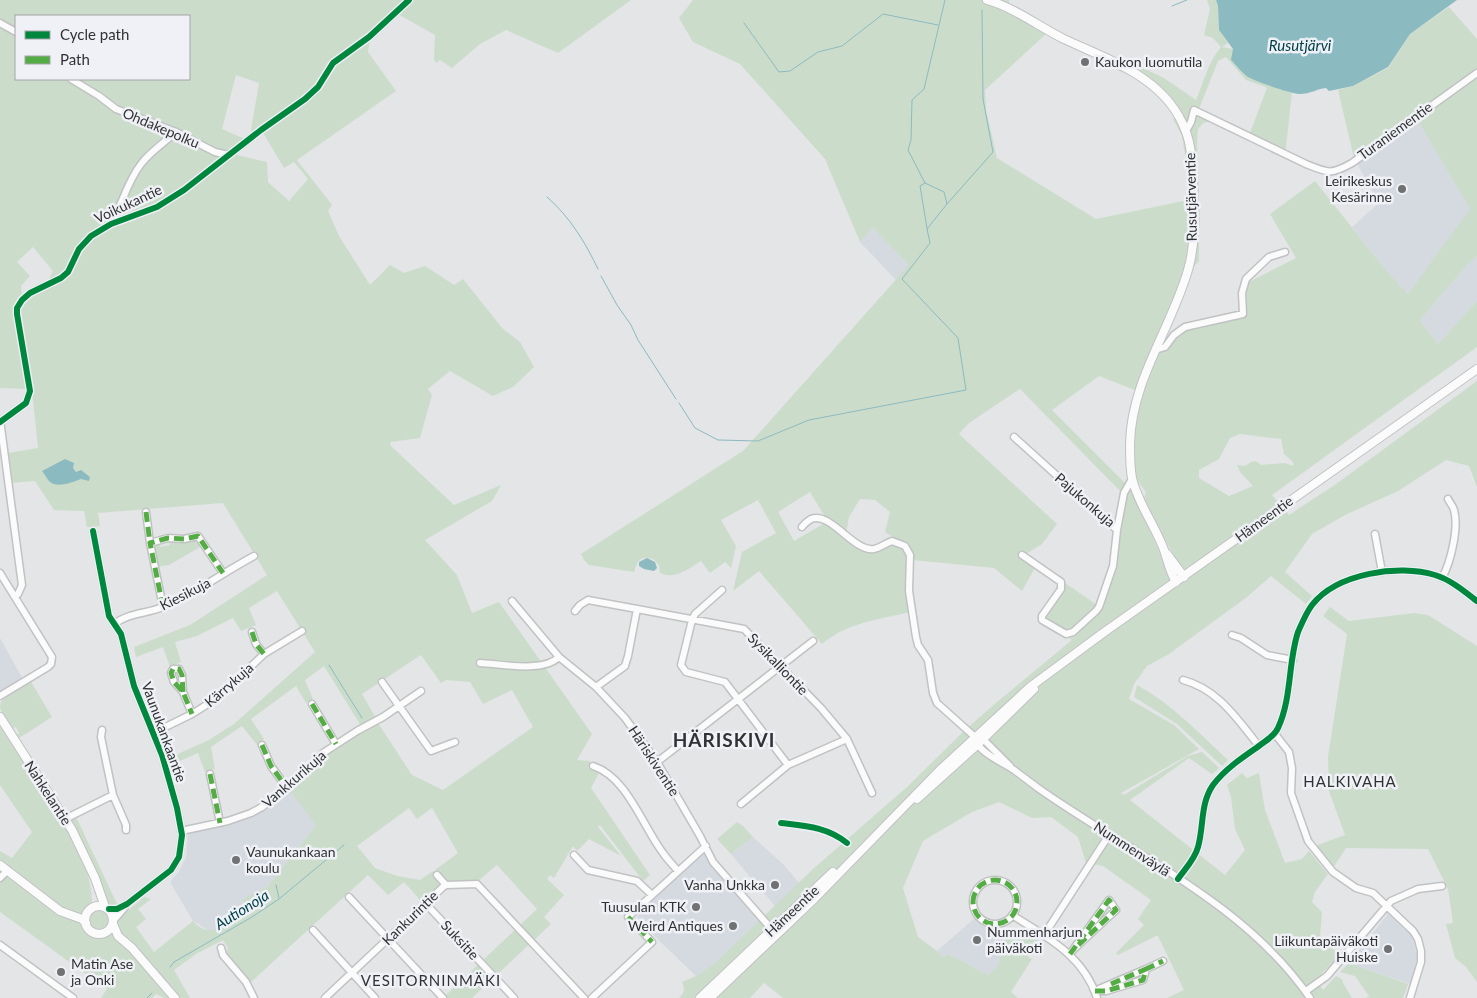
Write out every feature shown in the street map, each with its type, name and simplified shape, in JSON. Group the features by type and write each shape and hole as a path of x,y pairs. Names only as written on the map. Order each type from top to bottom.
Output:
{"main road":[{"name":"Rusutjärventie","path":"987,0 1012,9 1056,34 1141,75 1166,97 1177,112 1186,131 1191,153 1194,192 1193,248 1188,270 1176,303 1144,377 1135,405 1130,444 1132,479 1147,516 1164,550 1184,577"},
{"name":"Hämeentie","path":"700,998 774,932 892,820 940,770 978,740 1052,672 1103,633 1477,369"},
{"name":"Rusutjärventie","path":"1164,550 1170,573 1176,582"},
{"name":"Nahkelantie","path":"0,717 33,772 65,819 81,848 107,908"},
{"path":"0,865 60,911 82,919 90,930 101,933 135,952"},
{"name":"Nahkelantie","path":"90,871 95,897 91,909"},
{"path":"55,907 75,912 97,906 107,908 112,913 116,933 176,998"},
{"path":"86,923 86,915 91,909"},
{"path":"101,933 109,930 113,922"},
{"name":"Hämeentie","path":"710,998 774,932"}],"street":[{"name":"Voikukantie","path":"0,421 26,402 30,391 16,314 22,300 68,272 83,243 93,235 111,224 157,208 184,190 261,130 305,99 318,87 333,63 369,37 409,0"},
{"path":"0,23 15,31"},
{"name":"Turaniementie","path":"1186,131 1194,110 1306,164 1325,172 1332,172 1352,162 1477,73"},
{"name":"Ohdakepolku","path":"73,80 100,96 116,109 176,132 215,152 228,155"},
{"path":"111,224 118,213 127,188 141,163 176,132"},
{"path":"1155,350 1165,347 1174,335 1185,327 1243,314 1242,293 1246,279 1269,257 1285,252"},
{"path":"0,421 22,585 15,597"},
{"name":"Pajukonkuja","path":"1014,437 1117,530"},
{"name":"Pajukonkuja","path":"1117,530 1124,493 1132,479"},
{"path":"1442,578 1454,537 1454,510 1448,499"},
{"path":"146,512 150,543 163,607"},
{"name":"Nummenväylä","path":"802,527 811,519 818,518 826,521 866,548 875,549 892,541 905,546 910,555 909,591 916,637 918,645 928,660 936,703 978,740 987,753 1050,797 1222,909 1260,940 1284,964 1310,998"},
{"path":"1022,555 1061,582 1061,589 1042,616 1042,620 1066,634 1073,632 1099,607 1113,566 1117,530"},
{"path":"93,531 107,608 114,624"},
{"path":"1375,534 1382,572"},
{"path":"150,543 168,538 184,539 198,536 223,573"},
{"name":"Kiesikuja","path":"114,624 123,617 163,607 196,591 254,556"},
{"path":"1178,879 1199,846 1206,796 1224,772 1275,734 1286,706 1297,634 1304,618 1317,600 1342,583 1360,576 1382,572 1416,571 1442,578 1458,586 1477,601"},
{"path":"0,573 52,657 51,664 48,667 0,696"},
{"path":"722,590 695,614 681,665 686,672 725,682 788,765"},
{"name":"Sysikalliontie","path":"575,611 580,604 588,600 744,629 821,708 847,739 872,793"},
{"name":"Häriskiventie","path":"512,601 559,656 596,687 625,718 657,762 706,846 713,862 774,932"},
{"path":"596,687 625,666 637,610"},
{"name":"Vaunukankaantie","path":"107,908 117,909 127,904 171,870 179,857 182,845 181,831 170,783 134,686 121,634 114,624"},
{"name":"Kärrykuja","path":"153,733 192,714 219,697 264,654 302,631"},
{"path":"252,632 256,644 264,654"},
{"path":"1232,635 1267,655 1293,660"},
{"path":"657,762 813,641"},
{"path":"480,664 540,666 554,661 559,656"},
{"path":"1183,680 1195,684 1221,700 1259,746"},
{"path":"382,682 431,752 455,742"},
{"name":"Vankkurikuja","path":"181,831 251,814 288,788 311,764 336,744 421,691"},
{"path":"183,692 192,714"},
{"path":"312,704 336,744"},
{"path":"102,730 101,737 112,795 126,825 126,830"},
{"path":"1275,734 1289,752 1292,768 1292,793 1308,841 1334,872 1356,888 1373,893 1413,931 1418,939 1421,962 1410,998"},
{"path":"741,804 788,765 847,739"},
{"path":"262,745 271,766 288,788"},
{"path":"593,766 602,768 621,786 663,853 678,870"},
{"path":"210,774 220,823"},
{"path":"65,819 112,795"},
{"path":"1044,935 1109,835"},
{"path":"592,998 652,942 628,917 706,846"},
{"path":"574,855 588,870 637,881 652,895"},
{"path":"0,878 8,870"},
{"path":"437,875 446,885"},
{"path":"996,880 1009,885 1017,899 1016,908 1012,915 998,923 982,919 976,912 974,902 975,894 980,886 996,880"},
{"name":"Kankurintie","path":"325,998 446,885 477,884 584,998"},
{"path":"1306,992 1327,976 1386,905 1403,894 1418,889 1442,886"},
{"path":"349,897 443,998"},
{"path":"1109,900 1116,910 1072,952 1091,926 1109,900"},
{"name":"Vaunukankaantie","path":"113,922 127,904"},
{"name":"Suksitie","path":"426,904 514,998"},
{"path":"1012,915 1072,952 1097,993 1143,980 1146,969 1163,962"},
{"path":"313,930 375,998"},
{"path":"0,945 73,998"},
{"path":"221,948 223,955 246,982 254,998"}],"shaded area":[{"path":"1415,116 1471,210 1408,294 1385,269 1352,227 1379,203 1354,158"},
{"path":"873,228 909,265 897,281 860,242"},
{"path":"1477,256 1477,301 1438,344 1420,320"},
{"path":"0,638 25,683 0,699"},
{"name":"Vaunukankaan koulu","path":"289,790 316,825 267,887 243,899 240,916 222,929 210,931 193,921 170,882 180,870 186,857 188,833 246,818 267,807"},
{"path":"753,837 784,865 799,883 775,906 731,854"},
{"path":"703,853 761,921 715,963 696,976 640,922 637,914"},
{"name":"Liikuntapäiväkoti Huiske","path":"1388,914 1411,935 1414,943 1417,956 1410,984 1349,963"},
{"path":"976,917 987,928 1007,930 998,966 988,975 949,954 943,959 937,951"}],"green space":[{"path":"0,0 406,0 369,35 332,61 317,86 305,97 254,133 251,130 259,83 236,75 222,129 245,139 184,188 157,206 90,235 61,277 48,281 53,271 33,247 17,262 30,276 21,286 22,298 16,307 28,389 0,388"},
{"path":"410,0 631,0 558,53 506,30 480,44 452,68 440,60 436,63 434,60 435,35 396,13"},
{"path":"693,0 1009,0 1009,5 1049,27 1120,61 1122,58 1164,78 1196,100 1209,66 1221,47 1213,38 1204,35 1210,9 1207,0 1216,0 1219,30 1228,43 1222,47 1233,49 1280,89 1292,92 1285,156 1248,138 1267,88 1246,80 1226,57 1218,61 1199,109 1212,121 1203,123 1198,129 1199,261 1191,270 1158,350 1186,329 1245,316 1247,283 1296,258 1270,214 1315,181 1385,269 1408,294 1470,209 1415,116 1354,158 1338,90 1353,86 1388,68 1410,34 1449,7 1477,39 1477,256 1420,320 1438,344 1477,301 1477,347 1272,495 1289,515 1336,484 1477,381 1477,487 1469,466 1446,460 1398,491 1345,515 1312,534 1285,572 1312,596 1306,604 1271,576 1247,597 1169,654 1147,666 1134,684 1129,699 1174,725 1199,749 1121,793 1124,795 1188,756 1202,752 1219,768 1212,774 1189,758 1130,800 1225,875 1245,850 1235,829 1231,797 1227,785 1242,773 1247,778 1259,773 1265,810 1285,863 1302,859 1309,851 1328,874 1315,892 1312,902 1322,912 1320,938 1340,955 1316,979 1323,990 1336,976 1343,980 1352,998 1167,998 1184,990 1158,936 1118,955 1116,953 1144,925 1138,919 1151,900 1103,866 1086,863 1078,837 1051,817 1032,818 999,802 972,812 923,841 903,888 918,937 937,951 943,958 949,954 988,975 998,966 1007,930 1019,928 1039,940 1033,943 1028,957 1032,959 1011,992 1018,998 783,998 764,983 750,998 679,998 684,990 682,982 696,976 715,963 813,869 907,787 965,730 1072,640 1039,620 1065,583 1097,605 1111,571 1123,494 1020,389 969,423 959,434 1057,524 1042,544 1026,554 1036,566 1022,591 994,568 913,560 906,545 885,532 890,512 875,500 860,499 849,517 846,534 827,520 810,492 778,512 794,541 825,523 867,550 895,543 904,547 908,556 910,612 853,626 822,644 759,571 733,591 742,552 776,533 758,500 721,520 736,546 731,568 725,562 710,573 701,561 681,573 666,575 660,573 659,565 653,559 645,558 640,560 634,572 589,565 584,560 581,554 743,451 909,265 873,228 860,242 825,159 740,64 693,42 679,18","holes":["1047,33 1106,62 1108,66 1144,82 1167,102 1176,117 1173,119 1182,136 1188,200 1096,219 997,158 986,110 985,90","1099,376 1138,392 1130,460 1137,480 1146,492 1144,498 1179,564 1168,573 1130,482 1127,485 1052,410","1240,434 1281,439 1284,454 1293,462 1293,466 1285,463 1261,465 1256,461 1245,466 1237,465 1240,472 1253,486 1229,496 1199,478 1199,470 1219,459 1230,438"]},
{"path":"370,38 368,52 396,91 297,160 332,205 328,211 339,236 370,285 390,265 404,273 425,266 454,285 463,279 503,329 520,342 534,367 513,387 493,396 450,371 428,389 432,395 420,438 390,442 391,446 454,505 501,485 492,501 425,540 457,575 472,613 499,602 592,734 577,760 590,761 588,768 600,771 591,788 650,875 643,881 600,825 598,827 621,856 589,839 577,851 573,846 554,878 550,875 547,879 564,895 544,917 551,924 472,998 443,998 537,909 497,865 477,882 446,883 435,870 458,853 432,808 417,819 409,808 357,846 375,868 397,876 420,880 433,871 444,884 428,899 425,898 421,901 404,882 388,895 368,875 250,983 226,954 228,948 223,940 196,954 174,970 190,998 164,998 156,994 152,998 101,998 107,989 0,912 0,851 12,858 32,832 0,785 0,725 58,813 74,841 87,871 92,902 107,905 87,854 71,822 72,817 78,821 123,915 144,897 151,899 138,909 146,919 136,927 154,952 193,921 205,929 211,930 228,924 240,916 243,899 267,887 316,825 289,790 315,762 338,745 378,723 412,775 443,790 533,727 512,690 483,704 470,682 446,680 441,683 421,655 362,694 376,718 361,726 324,666 305,680 313,699 306,703 296,686 251,719 264,739 257,745 242,726 211,747 215,769 205,772 198,753 173,764 171,757 209,740 234,724 315,652 277,591 249,608 256,625 241,631 233,618 197,636 175,642 181,662 170,667 163,647 136,657 134,647 190,625 267,575 223,503 98,513 100,526 87,527 84,511 54,510 35,481 11,483 8,453 38,448 32,390 19,308 23,301 62,279 84,244 105,229 158,209 233,154 267,162 268,182 289,201 308,179 294,162 284,168 262,131 307,99 334,64"},
{"path":"197,538 202,546 169,565 156,567 153,545 159,542 160,547 170,545 169,540"},
{"path":"1330,607 1349,621 1414,613 1428,615 1477,646 1477,982 1466,967 1455,958 1446,924 1453,923 1448,889 1428,849 1346,848 1333,868 1315,846 1345,835 1329,791 1328,757 1347,634 1323,616"},
{"path":"30,680 52,717 19,738 16,727 13,728 3,715 0,707 7,695"},
{"path":"1137,685 1174,710 1228,760 1222,766 1177,724 1134,697"},
{"path":"737,822 753,837 731,854 717,839"},
{"path":"1349,963 1408,984 1403,998 1366,998 1369,996 1355,976 1340,972"}],"water":[{"name":"Rusutjärvi","path":"1216,0 1457,0 1410,34 1388,67 1353,86 1329,91 1326,88 1300,94 1258,82 1248,77 1231,60 1233,49 1219,30"},
{"path":"65,459 74,463 73,468 76,472 81,470 90,477 89,481 81,479 60,485 49,481 42,471"},
{"path":"647,558 655,562 657,568 654,571 639,566 639,562"}],"waterway":[{"path":"679,403 695,428 718,440 758,441 809,420 966,390 958,338 902,279 930,243 927,229 947,204 944,192 925,183 908,150 911,140 912,100 924,89 945,0"},
{"path":"1172,6 1187,0"},
{"path":"947,204 993,152 983,99 982,10"},
{"path":"744,23 779,72 790,71 818,52 842,46 883,14 938,25"},
{"path":"925,183 920,186 927,228"},
{"path":"547,197 576,230 598,269"},
{"path":"601,276 638,340 676,399"},
{"path":"329,665 362,718"},
{"name":"Autionoja","path":"170,967 174,962 252,917 279,899 344,845"},
{"path":"276,885 279,898"},
{"name":"Autionoja","path":"147,998 152,993"}],"marked path":[{"path":"146,512 150,543"},
{"path":"163,607 150,543 168,538 184,539 198,536 223,573"},
{"path":"252,632 256,644 264,654"},
{"path":"183,692 182,675 179,669 173,669 171,673 174,682 183,692 192,714"},
{"path":"312,704 336,744"},
{"path":"262,745 271,766 287,788"},
{"path":"210,774 220,823"},
{"path":"995,880 1007,884 1013,890 1017,902 1013,914 1007,920 995,924 983,920 977,914 973,902 977,890 983,884 995,880"},
{"path":"1070,954 1109,900 1116,910 1074,949"},
{"path":"628,917 652,942"},
{"path":"1095,991 1106,991 1143,980 1146,969 1163,961"},
{"path":"1111,984 1146,969"}],"cycle path":[{"path":"0,422 26,403 30,391 17,314 17,308 22,300 30,293 61,278 68,272 79,249 91,236 111,224 157,207 184,190 261,130 305,99 318,87 333,63 369,37 409,0"},
{"path":"93,531 109,616 121,634 134,686 162,755 177,808 182,835 179,857 171,870 127,904 117,909 109,909"},
{"path":"1178,879 1197,851 1206,800 1213,785 1234,764 1272,736 1278,728 1286,705 1298,632 1310,608 1323,594 1337,585 1369,574 1404,571 1420,572 1441,577 1477,601"},
{"path":"781,823 824,830 847,843"}],"place":[{"name":"Kaukon luomutila","path":"1085,62"},
{"name":"Leirikeskus Kesärinne","path":"1402,189"},
{"name":"Vaunukankaan koulu","path":"236,860"},
{"name":"Vanha Unkka","path":"775,885"},
{"name":"Tuusulan KTK","path":"696,907"},
{"name":"Weird Antiques","path":"733,926"},
{"name":"Nummenharjun päiväkoti","path":"977,940"},
{"name":"Liikuntapäiväkoti Huiske","path":"1388,949"},
{"name":"Matin Ase ja Onki","path":"61,972"}],"district":[{"name":"HÄRISKIVI","path":"724,740"},
{"name":"HALKIVAHA","path":"1350,782"},
{"name":"VESITORNINMÄKI","path":"431,981"}]}
